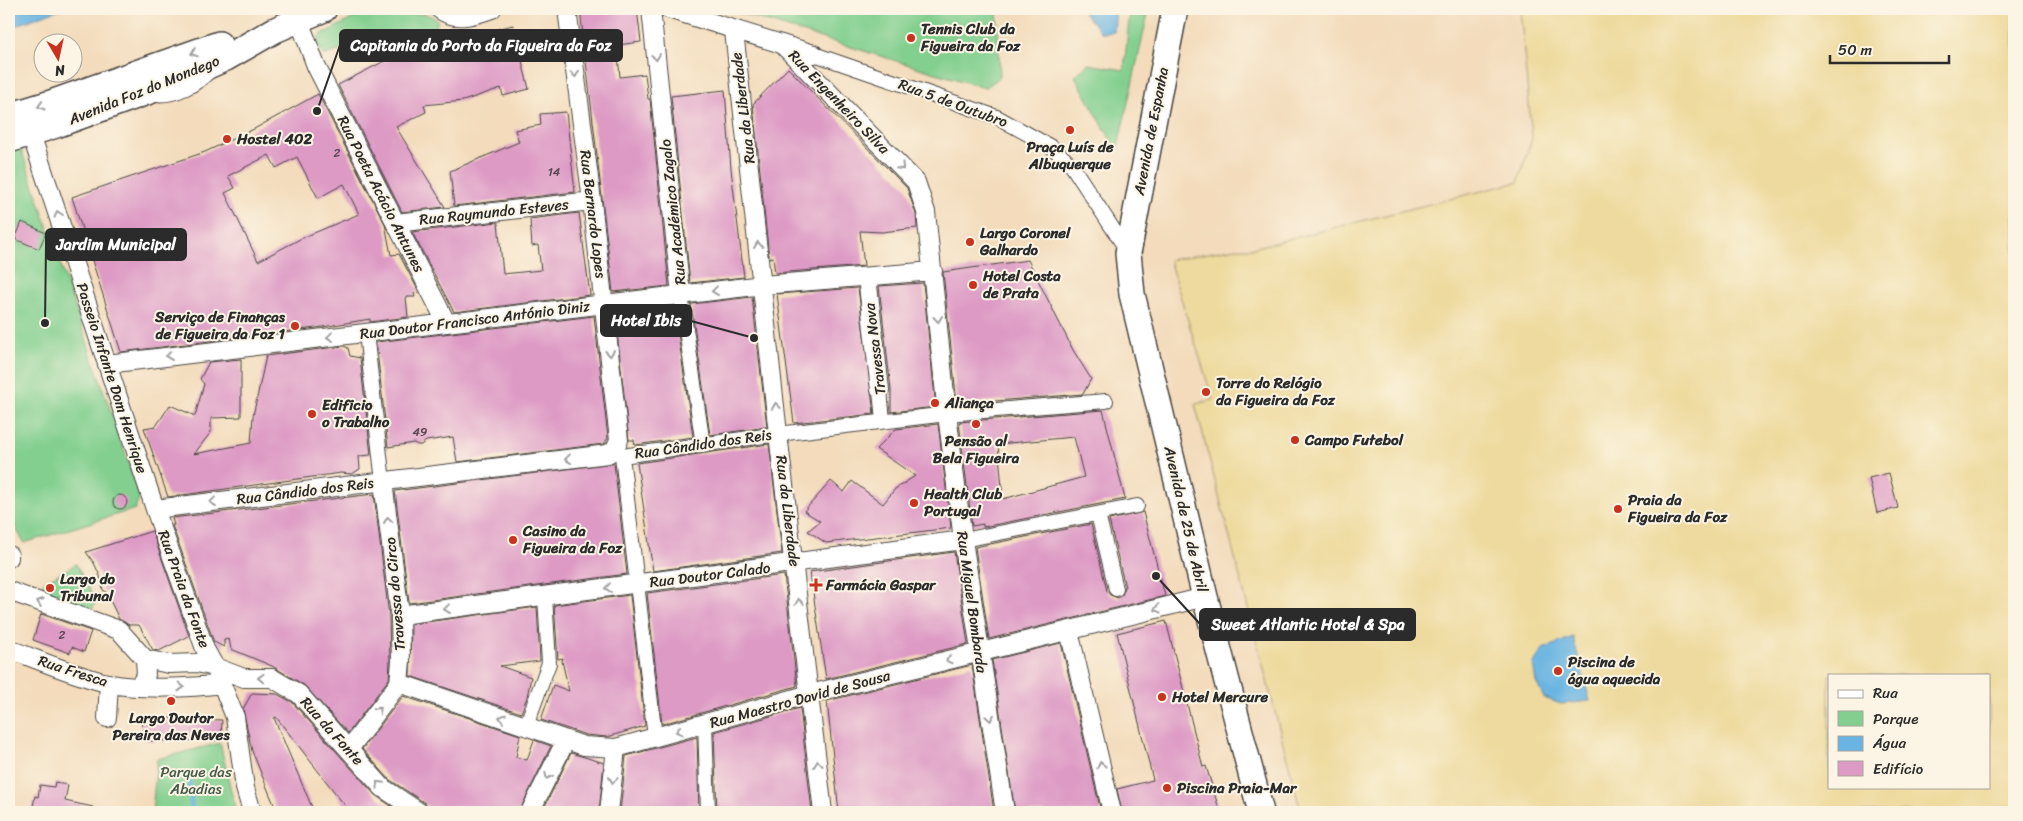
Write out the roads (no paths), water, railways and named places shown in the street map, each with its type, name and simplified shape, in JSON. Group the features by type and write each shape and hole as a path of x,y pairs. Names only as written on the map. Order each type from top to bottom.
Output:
{"main road":[{"name":"Avenida Foz do Mondego","path":"20,137 134,96 226,58 275,30 324,9"},
{"name":"Avenida de Espanha","path":"1128,253 1175,9"},
{"name":"Avenida Foz do Mondego","path":"11,115 221,44 275,30"},
{"path":"11,115 20,137"},
{"name":"Avenida de 25 de Abril","path":"1128,253 1132,294 1205,597 1261,812"}],"street":[{"path":"439,9 451,16 467,17 492,9"},
{"name":"Rua Bernardo Lopes","path":"567,9 592,201 619,452 638,584 655,737"},
{"name":"Rua Académico Zagalo","path":"651,9 681,295 703,445"},
{"name":"Rua Engenheiro Silva","path":"668,9 734,31 782,44 916,182 926,212 933,271"},
{"name":"Rua Poeta Acácio Antunes","path":"299,20 316,66 446,322"},
{"name":"Rua da Liberdade","path":"734,31 778,434 824,812"},
{"name":"Rua 5 de Outubro","path":"782,44 997,117 1054,148 1072,166 1128,253"},
{"name":"Passeio Infante Dom Henrique","path":"20,137 107,364 155,509"},
{"name":"Rua Raymundo Esteves","path":"395,223 592,201"},
{"name":"Rua Doutor Francisco António Diniz","path":"107,364 763,285 933,271"},
{"name":"Rua Miguel Bombarda","path":"933,271 947,414 963,540 1006,812"},
{"name":"Travessa Nova","path":"867,276 883,421"},
{"path":"366,333 383,482"},
{"name":"Rua Cândido dos Reis","path":"155,509 619,452 703,445 883,421 1106,400"},
{"name":"Travessa do Circo","path":"383,482 400,615 401,661 399,683"},
{"name":"Rua Doutor Calado","path":"400,615 963,540 1137,506"},
{"name":"Rua Praia da Fonte","path":"155,509 205,649 215,667 235,717 245,788 252,812"},
{"path":"1098,514 1116,589"},
{"path":"9,591 119,630 145,659 146,675 139,686"},
{"path":"526,726 549,663 545,596"},
{"name":"Rua Maestro David de Sousa","path":"399,683 584,746 616,748 810,694 1205,597"},
{"path":"1069,631 1112,812"},
{"name":"Rua Fresca","path":"9,649 86,678 109,683 139,686"},
{"name":"Rua da Fonte","path":"145,659 169,664 197,663 215,667 244,678 272,678 299,694 383,788 419,812"},
{"path":"107,718 109,683"},
{"path":"349,749 399,683"},
{"path":"139,686 200,687 222,684"},
{"path":"705,724 708,812"},
{"path":"530,812 566,740"},
{"path":"609,812 616,748"}],"water":[{"path":"9,9 60,9 9,28"},
{"path":"1081,9 1116,9 1114,32 1102,33"},
{"name":"Piscina de água aquecida","path":"1573,637 1590,701 1561,704 1544,698 1536,682 1533,664 1543,649"}],"waterway":[{"path":"189,779 192,812"}],"place":[{"name":"Tennis Club da Figueira da Foz","path":"911,38"},
{"name":"Capitania do Porto da Figueira da Foz","path":"317,111"},
{"name":"Praça Luís de Albuquerque","path":"1070,130"},
{"name":"Hostel 402","path":"227,139"},
{"name":"Largo Coronel Galhardo","path":"970,242"},
{"name":"Hotel Costa de Prata","path":"973,285"},
{"name":"Jardim Municipal","path":"45,323"},
{"name":"Serviço de Finanças de Figueira da Foz 1","path":"295,326"},
{"name":"Hotel Ibis","path":"754,338"},
{"name":"Torre do Relógio da Figueira da Foz","path":"1206,392"},
{"name":"Aliança","path":"935,403"},
{"name":"Edificio o Trabalho","path":"312,414"},
{"name":"Pensão al Bela Figueira","path":"976,424"},
{"name":"Campo Futebol","path":"1295,440"},
{"name":"Health Club Portugal","path":"914,503"},
{"name":"Praia da Figueira da Foz","path":"1618,509"},
{"name":"Casino da Figueira da Foz","path":"513,540"},
{"name":"Sweet Atlantic Hotel & Spa","path":"1156,576"},
{"name":"Farmácia Gaspar","path":"816,585"},
{"name":"Largo do Tribunal","path":"50,588"},
{"name":"Piscina de água aquecida","path":"1558,671"},
{"name":"Hotel Mercure","path":"1162,697"},
{"name":"Largo Doutor Pereira das Neves","path":"171,701"},
{"name":"Piscina Praia-Mar","path":"1167,788"}],"park label":[{"name":"Parque das Abadias","path":"196,780"}]}
